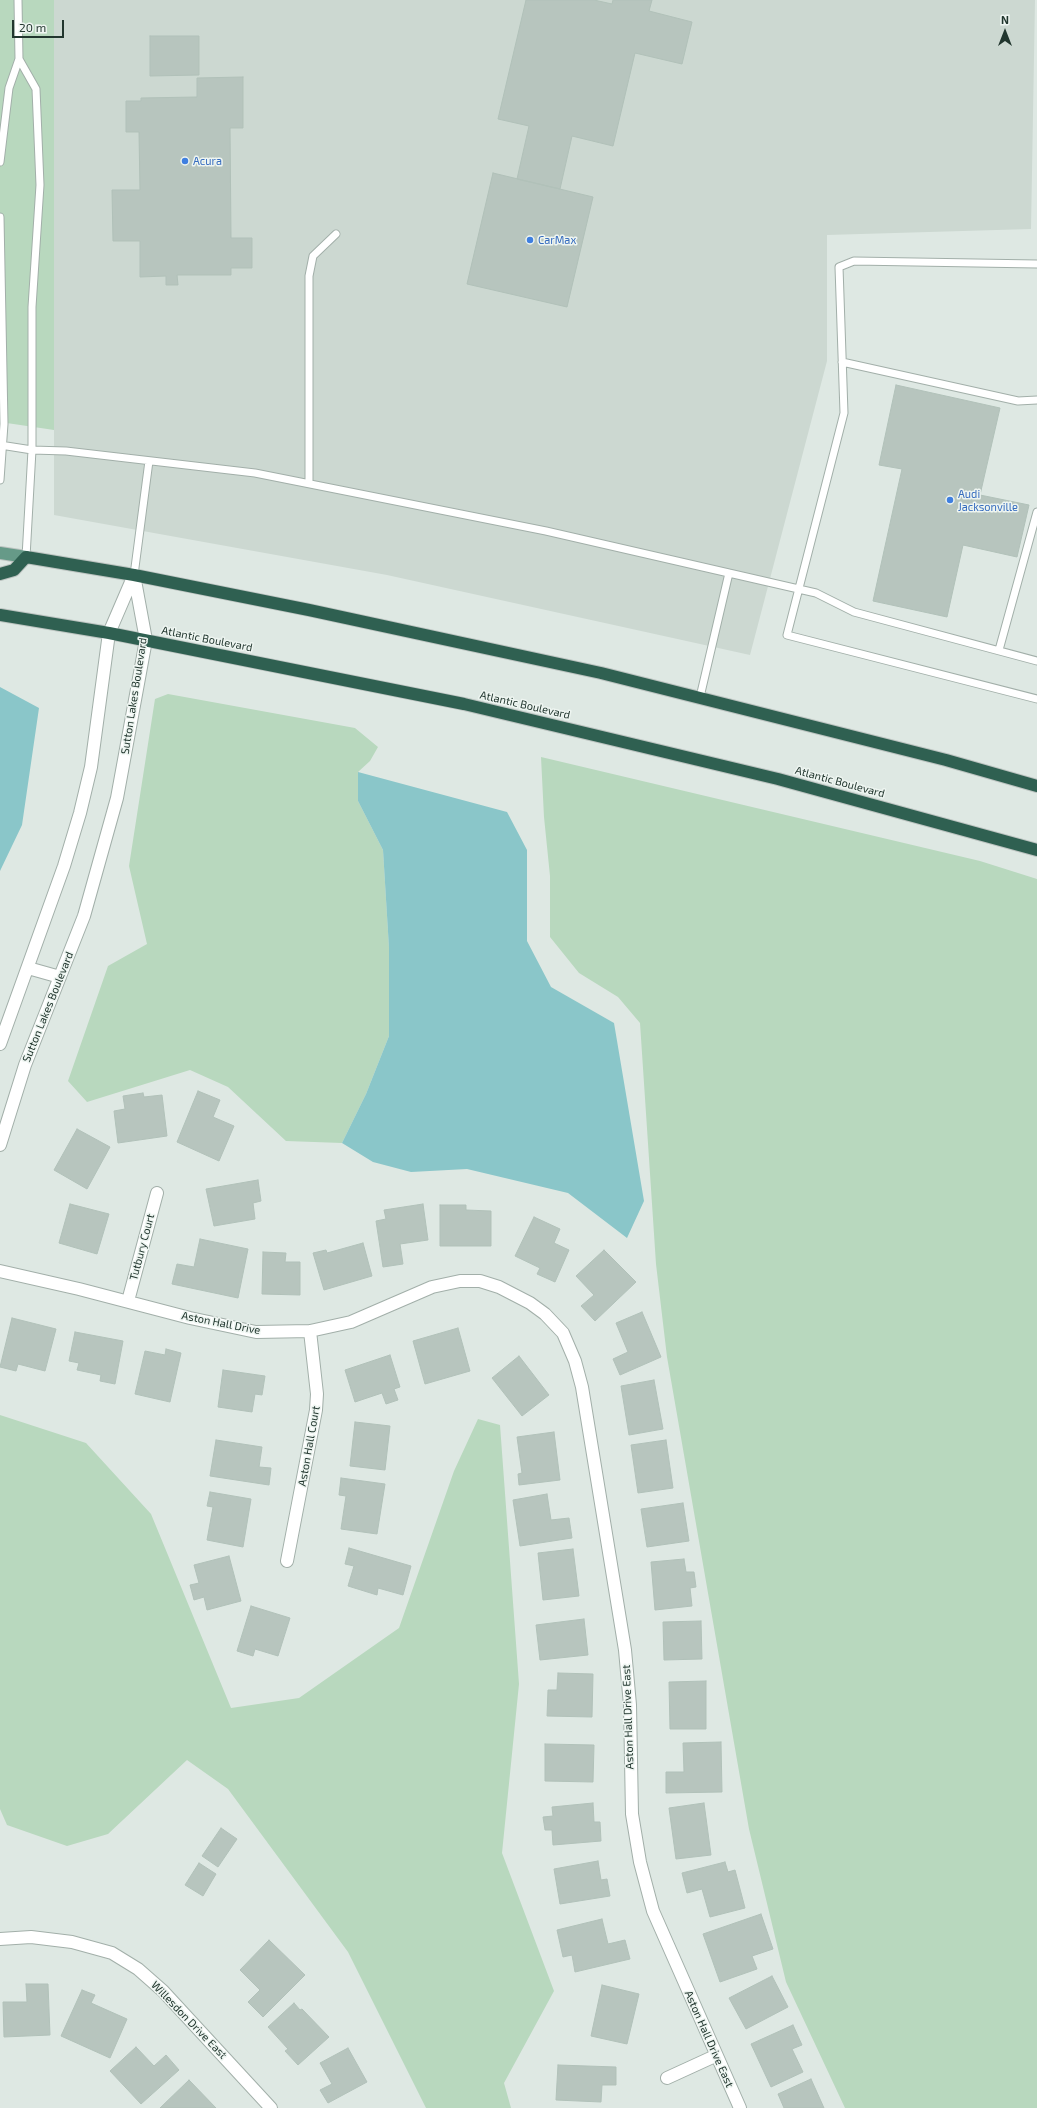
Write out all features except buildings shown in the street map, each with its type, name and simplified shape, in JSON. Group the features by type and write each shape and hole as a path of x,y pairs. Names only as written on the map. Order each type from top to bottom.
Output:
{"highway":[{"path":"0,574 14,570 26,557 134,575 477,645 700,697 946,760 1037,786"},
{"name":"Atlantic Boulevard","path":"0,615 146,640 464,704 619,740 891,809 1037,850"}],"main road":[{"path":"0,554 26,557"}],"street":[{"path":"0,1044 64,866 80,813 91,767 109,633 134,575"},
{"name":"Sutton Lakes Boulevard","path":"0,1145 25,1065 84,916 117,798 146,640 134,575"},
{"path":"28,968 60,977"},
{"name":"Tutbury Court","path":"128,1301 156,1193"},
{"name":"Aston Hall Drive","path":"0,1271 128,1301 190,1318 256,1332 310,1331 351,1322 432,1287 460,1281 480,1281 499,1286 530,1303"},
{"name":"Aston Hall Drive East","path":"530,1303 545,1314 563,1332 575,1361 582,1387 625,1650 630,1705 632,1814 640,1862 653,1911 715,2056 740,2108"},
{"name":"Aston Hall Court","path":"287,1561 316,1410 317,1394 310,1331"},
{"name":"Willesdon Drive East","path":"0,1939 31,1937 72,1942 112,1953 138,1969 163,1991 271,2108"},
{"path":"667,2078 715,2056"}],"lane":[{"path":"0,162 8,88 19,59 18,0"},
{"path":"19,59 36,89 40,185 32,307 32,450 26,557"},
{"path":"0,217 2,445 0,480"},
{"path":"309,483 308,276 313,256 336,234"},
{"path":"1037,264 854,261 839,267 844,413 787,635 1037,699"},
{"path":"842,362 1018,401 1037,400"},
{"path":"2,445 32,450 66,451 255,474 309,483 546,531 816,593 854,612 1037,661"},
{"path":"134,575 149,461"},
{"path":"999,650 1015,599 1037,512"},
{"path":"700,697 729,573"}],"shaded area":[{"path":"54,0 1035,0 1031,229 827,235 827,361 750,655 387,575 54,515"}],"green space":[{"path":"0,0 54,0 54,430 0,422"},
{"path":"168,694 355,728 378,747 370,761 358,772 358,801 383,850 389,948 389,1036 366,1094 342,1143 286,1141 228,1087 190,1070 87,1102 68,1081 108,966 147,944 129,866 155,699"},
{"path":"541,757 980,861 1037,879 1037,2108 845,2108 786,1982 749,1829 667,1357 656,1264 640,1023 618,997 579,973 550,937 550,876 544,817"},
{"path":"0,1415 86,1443 151,1514 231,1708 299,1698 399,1628 454,1471 478,1419 500,1425 519,1684 502,1853 554,1991 504,2083 511,2108 426,2108 348,1952 228,1789 187,1760 108,1834 67,1846 7,1825 0,1809"}],"water":[{"path":"0,687 39,708 22,825 0,871"},
{"path":"358,772 507,812 527,850 527,941 551,987 614,1023 644,1201 627,1238 568,1193 467,1169 411,1172 373,1162 342,1143 366,1094 389,1036 389,948 383,850 358,801"}],"place":[{"name":"Acura","path":"185,161"},
{"name":"CarMax","path":"530,240"},
{"name":"Audi Jacksonville","path":"950,500"}]}
